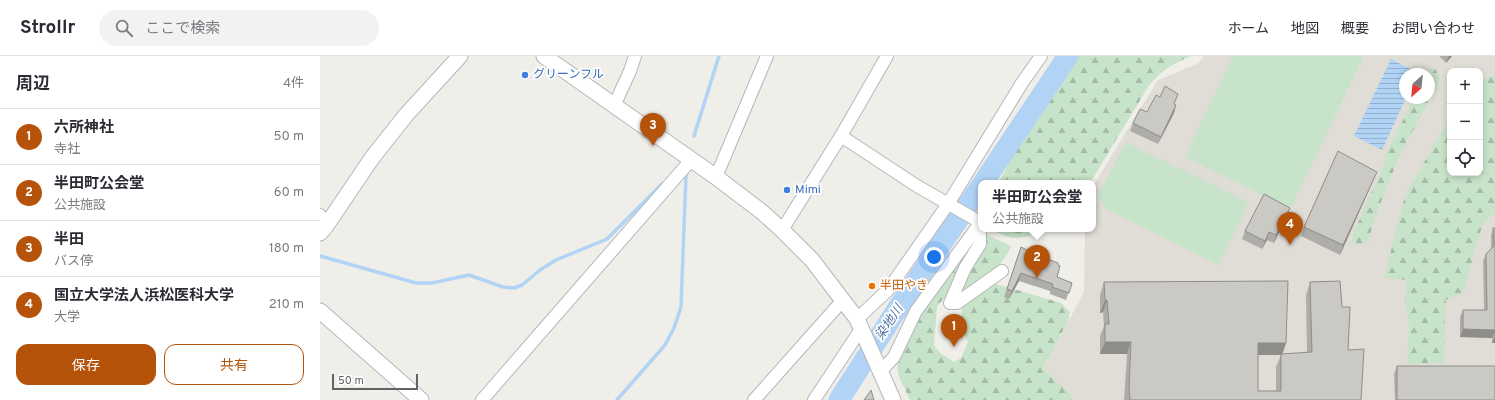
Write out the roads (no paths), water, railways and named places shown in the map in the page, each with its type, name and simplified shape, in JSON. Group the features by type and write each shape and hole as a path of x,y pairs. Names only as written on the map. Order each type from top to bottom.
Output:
{"street":[{"path":"322,225 406,114 460,56"},
{"path":"544,56 716,177 762,212 782,230 812,260 843,300 861,329 893,400"},
{"path":"614,106 630,72 635,56"},
{"path":"716,177 767,56"},
{"path":"782,230 841,136 880,71 887,56"},
{"path":"814,400 888,290 950,205 1022,83 1041,56"},
{"path":"841,136 917,186 978,222"},
{"path":"482,400 691,160"},
{"path":"881,371 894,357 916,311 978,231"},
{"path":"982,232 980,244 965,268 950,303 957,303 1002,271"},
{"path":"754,400 843,300"},
{"path":"320,311 421,400"}],"water":[{"path":"1391,59 1408,68 1399,68 1399,104 1403,104 1382,150 1354,136"}],"waterway":[{"path":"694,136 719,56"},
{"name":"染地川","path":"985,180 1068,56"},
{"path":"617,400 665,345 674,328 681,307 686,175"},
{"path":"320,256 416,283 432,283 469,275 503,287 514,288 522,285 540,270 556,260 607,239 662,184"},
{"name":"染地川","path":"839,400 898,308 978,190"}],"place":[{"name":"グリーンフル","path":"525,75"},
{"name":"半田","path":"653,146"},
{"name":"Mimi","path":"787,190"},
{"name":"国立大学法人浜松医科大学","path":"1290,245"},
{"name":"半田町公会堂","path":"1037,278"},
{"name":"半田やき","path":"872,286"},
{"name":"六所神社","path":"954,347"}]}
